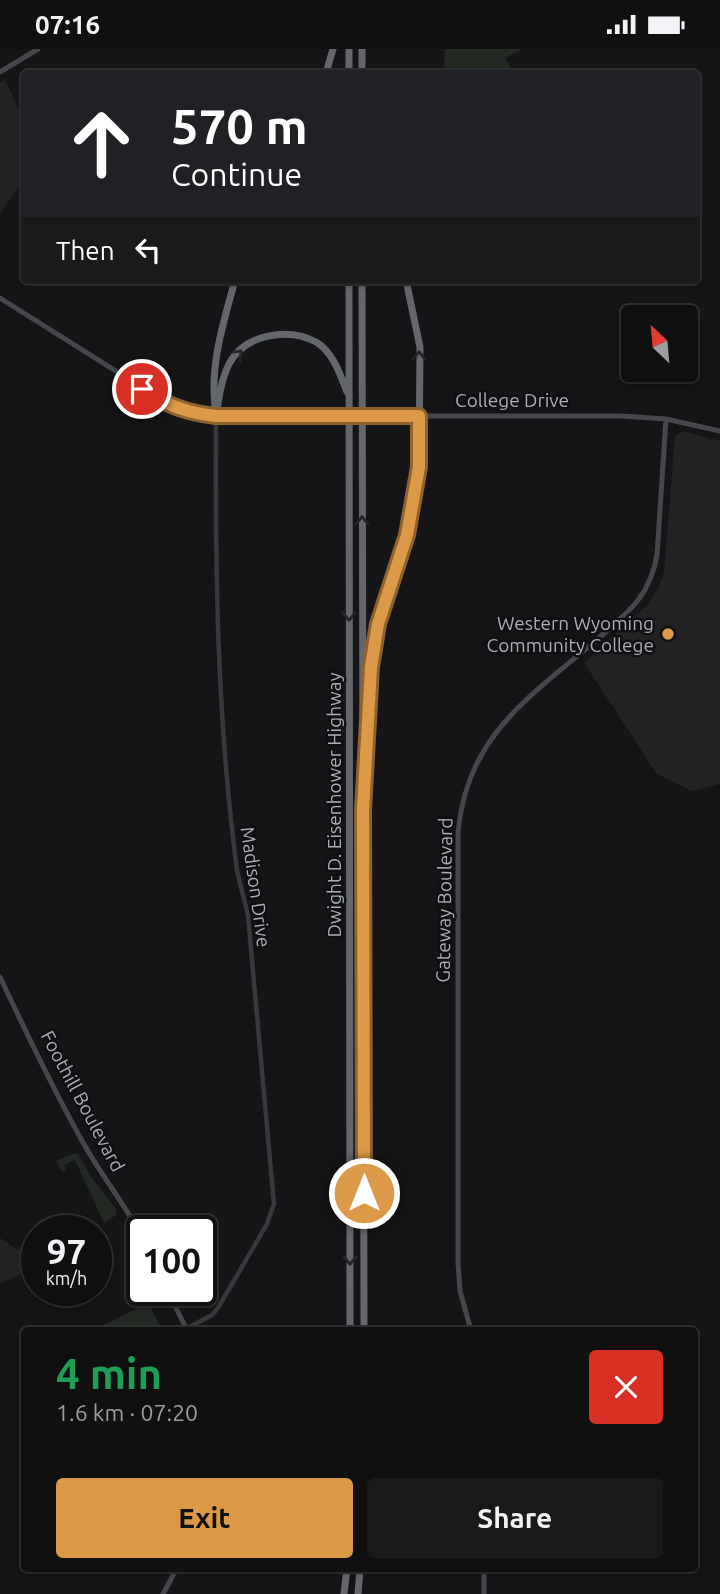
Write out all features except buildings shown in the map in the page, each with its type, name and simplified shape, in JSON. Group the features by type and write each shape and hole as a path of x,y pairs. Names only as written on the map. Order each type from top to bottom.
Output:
{"highway":[{"path":"327,70 333,49"},
{"path":"349,49 349,70"},
{"path":"362,49 363,70"},
{"path":"216,416 213,386 220,336 234,284"},
{"name":"Dwight D. Eisenhower Highway","path":"349,284 350,1327"},
{"name":"Dwight D. Eisenhower Highway","path":"362,284 364,1327"},
{"path":"363,810 371,667 378,624 407,535 419,467 420,347 407,284"},
{"path":"216,416 222,381 230,361 244,347 262,337 281,334 316,342 329,354 339,370 349,398"},
{"path":"344,1594 347,1572"},
{"path":"358,1594 360,1572"}],"main road":[{"path":"0,72 38,49"},
{"name":"College Drive","path":"0,298 162,402 193,414 622,416 666,419 720,431"},
{"name":"Gateway Boulevard","path":"470,1327 460,1291 458,1263 458,832 463,797 484,747 507,719 629,612 649,586 657,555 666,419"},
{"name":"Foothill Boulevard","path":"0,977 79,1135 129,1215"},
{"path":"175,1306 185,1327"},
{"path":"163,1594 175,1572"},
{"path":"484,1572 484,1594"}],"street":[{"name":"Madison Drive","path":"190,1327 212,1315 218,1308 267,1224 274,1204 248,916 237,870 223,719 217,609 216,416"}],"shaded area":[{"path":"445,49 523,49 505,58 512,70 444,70"},
{"path":"5,80 21,113 21,183 0,214 0,83"},
{"name":"Western Wyoming Community College","path":"683,431 720,441 720,784 692,791 657,774 584,663 647,605 658,589 664,573 675,436"},
{"path":"78,1154 92,1178 116,1209 116,1215 112,1218 112,1215 100,1215 75,1160 64,1165 66,1170 62,1172 56,1161"},
{"path":"0,1238 21,1249 21,1274 0,1284"},
{"path":"142,1306 150,1306 160,1327 100,1327"}],"place":[{"name":"Western Wyoming Community College","path":"668,634"}],"route":[{"path":"142,389 162,402 193,414 419,416 419,467 407,535 378,624 371,667 363,810 364,1193"}]}
